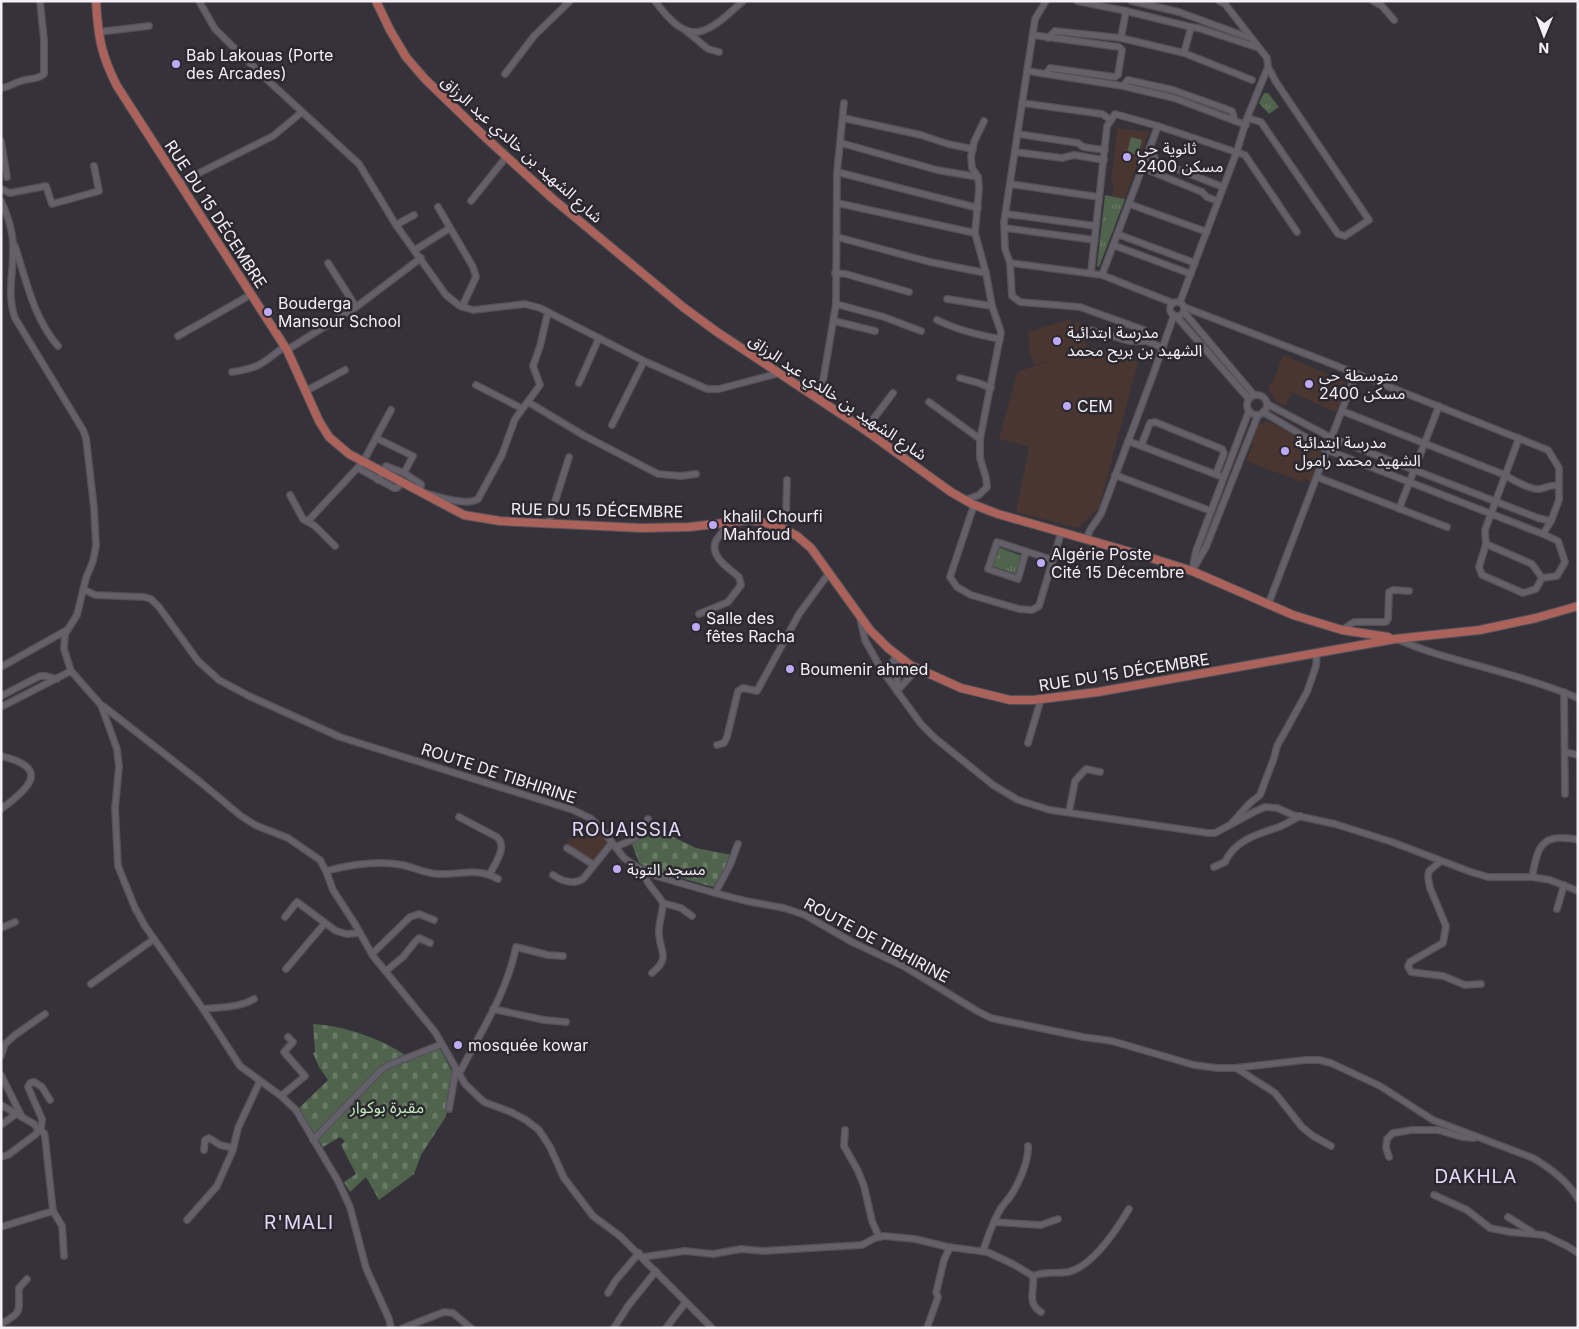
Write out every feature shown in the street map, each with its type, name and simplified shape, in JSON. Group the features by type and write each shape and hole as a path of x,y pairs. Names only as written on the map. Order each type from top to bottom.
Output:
{"main road":[{"name":"RUE DU 15 DÉCEMBRE","path":"96,1 98,32 103,56 117,86 286,348 319,420 329,437 361,465 380,476 402,482 464,514 480,519 500,521 662,528 750,520 783,528 797,536 811,548 859,616 876,636 897,655 917,668 960,688 1010,700 1041,699 1098,692 1395,639 1480,630 1536,618 1578,606"},
{"name":"شارع الشهيد بن خالدي عبد الرزاق","path":"376,1 406,57 425,79 553,199 716,332 820,399 951,492 974,505 998,514 1192,571 1268,605 1342,630 1395,639"}],"street":[{"path":"1,88 11,86 22,80 38,78 44,74 44,40 40,1"},
{"path":"199,1 215,29 358,164 396,225 446,295 462,307 473,310 525,304 548,312 707,389 720,389 780,373"},
{"path":"505,74 534,36 570,1"},
{"path":"655,1 673,23 685,30 708,49 719,52"},
{"path":"685,30 703,32 711,29 743,1"},
{"path":"1046,1 1035,19 1032,35 1004,228 1005,249 1010,263 1012,296 1020,302 1080,307 1144,330 1146,341"},
{"path":"1077,1 1126,10 1198,28 1260,49"},
{"path":"1132,1 1163,4 1179,12 1252,39"},
{"path":"1219,1 1224,4 1267,58 1268,67 1276,82 1369,220 1345,236 1338,234 1261,122 1248,118"},
{"path":"1373,1 1382,6 1394,20"},
{"path":"1121,38 1126,10"},
{"path":"98,32 149,26"},
{"path":"1184,53 1191,27"},
{"path":"1048,38 1055,32 1121,38 1184,53 1252,80"},
{"path":"1032,35 1119,47 1122,50 1118,75 1115,77 1050,68 1046,74"},
{"path":"1175,316 1181,315 1191,274 1268,67"},
{"path":"1027,71 1123,86 1128,80 1172,90 1232,111 1235,121 1246,125"},
{"path":"820,399 836,304 837,172 844,103"},
{"path":"1022,103 1102,114 1111,120"},
{"path":"179,183 273,136 302,112"},
{"path":"1091,272 1107,126 1115,114 1245,155 1297,232"},
{"path":"843,118 921,135 948,144 973,149"},
{"path":"965,500 979,494 987,487 980,458 980,438 1001,332 992,306 986,273 975,233 979,189 978,177 972,168 971,156 974,142 984,121"},
{"path":"1102,275 1158,126"},
{"path":"1018,134 1078,143 1083,146 1105,150"},
{"path":"1,141 7,177"},
{"path":"841,143 934,169 978,177"},
{"path":"1081,156 1083,146"},
{"path":"1150,147 1156,161 1224,187"},
{"path":"1015,152 1062,158 1074,155 1104,160"},
{"path":"471,201 507,156"},
{"path":"1,189 10,193 46,186 52,204 99,191 94,166"},
{"path":"1142,168 1202,192 1207,197 1218,201"},
{"path":"837,172 978,208"},
{"path":"1010,184 1099,197"},
{"path":"1,202 10,225 14,249 10,306 15,318 86,438 94,508 96,546 77,615 65,634 64,649 71,671 101,704 241,816 288,838 320,860 333,890 372,954 429,1024 465,1084 484,1102 511,1112 539,1130 550,1147 564,1178 593,1216 620,1236 641,1255 712,1328"},
{"path":"837,203 975,233"},
{"path":"1129,204 1207,232"},
{"path":"438,207 473,267 476,276 462,307"},
{"path":"396,225 414,214"},
{"path":"1006,214 1096,226"},
{"path":"415,250 450,228"},
{"path":"1004,228 1095,240"},
{"path":"1117,234 1195,263"},
{"path":"12,236 39,317 50,337 58,346"},
{"path":"837,237 930,262 986,273"},
{"path":"1113,245 1191,274"},
{"path":"232,372 251,370 259,366 356,307 421,258"},
{"path":"328,263 356,307"},
{"path":"1010,263 1091,272 1102,275 1356,373 1548,450 1558,468 1559,500 1551,521 1543,534"},
{"path":"836,274 846,274 909,292"},
{"path":"178,336 252,294"},
{"path":"946,299 992,306"},
{"path":"1173,303 1170,309 1175,316 1251,397 1264,398 1267,404 1332,438 1495,502 1551,521"},
{"path":"836,304 884,317 920,331"},
{"path":"1183,307 1251,397"},
{"path":"380,476 386,466 404,473 422,484 420,492 465,502 474,502 478,499 502,455 515,419 521,408 528,402 540,385 533,366 548,312"},
{"path":"1086,540 1090,530 1101,514 1175,316"},
{"path":"937,320 946,325 979,335 1000,339"},
{"path":"834,321 875,331"},
{"path":"1091,330 1129,341 1146,341 1163,348"},
{"path":"579,383 599,338"},
{"path":"612,424 644,360"},
{"path":"306,391 345,370"},
{"path":"1268,605 1356,373"},
{"path":"960,378 991,388"},
{"path":"476,385 521,408"},
{"path":"865,430 893,393"},
{"path":"1192,571 1196,551 1249,411 1247,405 1251,397"},
{"path":"528,402 558,418 583,435 658,474 681,476 696,474"},
{"path":"929,402 980,438"},
{"path":"1192,571 1206,547 1260,414 1267,404"},
{"path":"1399,509 1439,406"},
{"path":"308,521 361,465 391,410"},
{"path":"1249,411 1260,414 1327,450 1558,541 1565,562 1557,576 1542,578"},
{"path":"1342,412 1505,475 1512,480 1539,489 1552,485 1559,486"},
{"path":"1141,446 1150,423 1155,422 1222,449 1224,453 1216,474"},
{"path":"376,438 413,456 404,473"},
{"path":"1519,438 1485,530 1486,544 1480,567 1482,575 1523,593 1536,588 1542,578"},
{"path":"1128,441 1224,477"},
{"path":"548,524 569,457"},
{"path":"1115,475 1210,511"},
{"path":"1317,477 1447,527"},
{"path":"783,528 786,514 787,480"},
{"path":"290,495 303,519 308,521 335,546"},
{"path":"974,505 950,577 957,587 971,596 1019,609 1032,610 1039,606 1061,533"},
{"path":"699,614 728,602 741,585 740,577 728,569 715,550 715,543 724,529 725,522"},
{"path":"1026,551 1018,579 988,569 997,542 1026,551 1053,560"},
{"path":"1486,544 1532,564 1542,578"},
{"path":"717,745 724,743 727,737 738,691 743,688 757,691 799,614 829,573"},
{"name":"ROUTE DE TIBHIRINE","path":"85,590 95,595 151,599 159,607 198,661 219,680 249,696 340,737 573,810 590,818 600,827 624,858 643,870 656,876 746,902 784,908 805,915 852,942 904,967 991,1018 1082,1037 1112,1041 1194,1065 1235,1068 1304,1060 1320,1060 1331,1063 1380,1086 1433,1120 1533,1158 1548,1167 1574,1192 1578,1199"},
{"path":"1342,630 1354,622 1386,622 1388,619 1389,592 1393,590 1409,591"},
{"path":"859,616 865,640 886,676 921,724 935,738 993,785 1018,800 1050,810 1208,834 1215,833 1265,807 1277,808 1392,842 1488,877 1532,877 1564,885 1578,891"},
{"path":"1,667 68,630"},
{"path":"1395,639 1420,650 1505,673 1578,698"},
{"path":"1230,825 1260,795 1277,746 1307,692 1316,666 1317,653"},
{"path":"886,676 889,667 897,655"},
{"path":"897,655 897,691"},
{"path":"897,691 917,668"},
{"path":"1,707 71,671"},
{"path":"1,696 40,676 57,679"},
{"path":"1564,692 1565,794"},
{"path":"1028,743 1041,699"},
{"path":"101,704 117,749 119,767 115,808 118,866 135,908 154,940 203,1009 240,1066 281,1096 296,1110 338,1181 350,1207 366,1268 389,1319 391,1328"},
{"path":"1565,752 1578,755"},
{"path":"1,756 21,762 29,769 31,779 22,793 1,809"},
{"path":"1069,812 1075,780 1086,769 1100,772"},
{"path":"1214,867 1225,862 1239,845 1258,833 1281,826 1300,816"},
{"path":"459,817 501,841 503,846 490,874"},
{"path":"553,875 560,880 578,882 614,845 640,835 645,830 648,819"},
{"path":"1532,877 1541,845 1548,839 1558,837 1578,840"},
{"path":"715,893 730,865 738,844"},
{"path":"568,848 594,865"},
{"path":"1441,861 1429,871 1428,877 1430,888 1446,926 1443,943 1410,962 1409,970 1422,974 1443,976 1465,985 1481,984"},
{"path":"326,871 355,863 369,863 404,865 428,873 482,872 498,879"},
{"path":"643,870 648,885 664,903 681,908 692,916"},
{"path":"1557,909 1564,885"},
{"path":"285,917 297,902 342,933 360,933"},
{"path":"652,973 662,963 663,957 659,933 664,903"},
{"path":"372,954 410,917 419,914 434,920"},
{"path":"1,928 15,922"},
{"path":"286,970 325,922"},
{"path":"386,971 404,956 419,938 430,943"},
{"path":"91,984 154,940"},
{"path":"449,1109 457,1071 501,994 514,961 516,947 548,955 564,956"},
{"path":"203,1009 239,1005 247,1003 254,998"},
{"path":"493,1009 544,1020 566,1022"},
{"path":"1,1056 5,1044 45,1014"},
{"path":"281,1096 305,1076 284,1052 293,1042 288,1037"},
{"path":"313,1140 381,1070 442,1044"},
{"path":"1235,1068 1275,1093 1302,1128 1331,1146"},
{"path":"1,1075 22,1117"},
{"path":"187,1220 217,1186 233,1148 238,1128 260,1081"},
{"path":"1,1157 8,1155 36,1134 39,1129 42,1119 28,1086 30,1082 34,1082 42,1087 50,1100"},
{"path":"1,1105 34,1124 45,1137 53,1212 62,1226 64,1256"},
{"path":"1,1125 16,1114"},
{"path":"845,1130 844,1146 864,1186 872,1221 879,1237"},
{"path":"1390,1157 1386,1148 1387,1139 1393,1133 1412,1130 1438,1130 1462,1137 1481,1138"},
{"path":"204,1150 205,1140 209,1138 220,1145 233,1148"},
{"path":"984,1251 994,1222 1001,1208 1011,1196 1021,1175 1028,1156 1028,1146"},
{"path":"1434,1195 1461,1207 1490,1228 1510,1232 1544,1234 1578,1253"},
{"path":"1034,1276 1041,1273 1067,1272 1076,1269 1095,1255 1115,1233 1130,1209"},
{"path":"1,1227 53,1212"},
{"path":"1508,1217 1535,1233"},
{"path":"994,1222 1041,1225 1058,1219"},
{"path":"608,1293 616,1280 641,1255 685,1251 713,1254 741,1248 763,1251 862,1245 884,1236 984,1251 998,1256 1034,1276"},
{"path":"927,1328 938,1297 937,1289 944,1260 950,1247"},
{"path":"614,1328 628,1306 656,1271"},
{"path":"1034,1276 1031,1302 1034,1308 1041,1312"},
{"path":"1,1324 16,1316 19,1308 20,1288 27,1279"},
{"path":"666,1328 686,1302"},
{"path":"402,1328 444,1312 453,1314 471,1328"}],"shaded area":[{"name":"ثانوية حي 2400 مسكن","path":"1117,128 1149,132 1125,198 1112,196 1114,183 1111,182"},
{"name":"CEM","path":"1070,319 1072,324 1079,321 1087,347 1102,349 1138,362 1099,508 1078,528 1016,512 1029,447 999,439 1017,372 1060,357 1034,365 1029,351 1028,332"},
{"name":"متوسطة حي 2400 مسكن","path":"1283,355 1344,381 1347,388 1336,412 1291,392 1286,406 1276,402 1268,388 1269,383 1272,384"},
{"name":"مدرسة ابتدائية الشهيد محمد رامول","path":"1267,421 1321,449 1323,456 1313,483 1304,479 1302,482 1246,461 1253,444 1251,440 1258,424"},
{"path":"579,821 603,837 608,843 593,861 567,844"}],"green space":[{"path":"1264,93 1268,93 1279,107 1269,114 1259,103"},
{"path":"1131,137 1142,140 1138,155 1127,152"},
{"path":"1105,195 1125,199 1099,267 1097,266"},
{"path":"998,547 1022,556 1016,574 992,566"},
{"path":"645,835 671,836 696,848 732,855 717,886 713,887 652,870 639,863 632,844"},
{"name":"مقبرة بوكوار","path":"313,1024 339,1027 376,1039 410,1058 439,1047 453,1073 449,1106 445,1118 421,1155 414,1174 379,1200 366,1177 350,1192 344,1182 356,1174 341,1145 345,1141 340,1137 323,1147 298,1109 328,1080 319,1067 313,1053 315,1052"}],"place":[{"name":"Bab Lakouas (Porte des Arcades)","path":"176,64"},
{"name":"ثانوية حي 2400 مسكن","path":"1127,157"},
{"name":"Bouderga Mansour School","path":"268,312"},
{"name":"مدرسة ابتدائية الشهيد بن بريح محمد","path":"1057,341"},
{"name":"متوسطة حي 2400 مسكن","path":"1309,384"},
{"name":"CEM","path":"1067,406"},
{"name":"مدرسة ابتدائية الشهيد محمد رامول","path":"1285,451"},
{"name":"khalil Chourfi Mahfoud","path":"713,525"},
{"name":"Algérie Poste Cité 15 Décembre","path":"1041,563"},
{"name":"Salle des fêtes Racha","path":"696,627"},
{"name":"Boumenir ahmed","path":"790,669"},
{"name":"مسجد التوبة","path":"617,869"},
{"name":"mosquée kowar","path":"458,1045"}],"district":[{"name":"ROUAISSIA","path":"627,829"},
{"name":"DAKHLA","path":"1476,1176"},
{"name":"R'MALI","path":"299,1222"}]}
